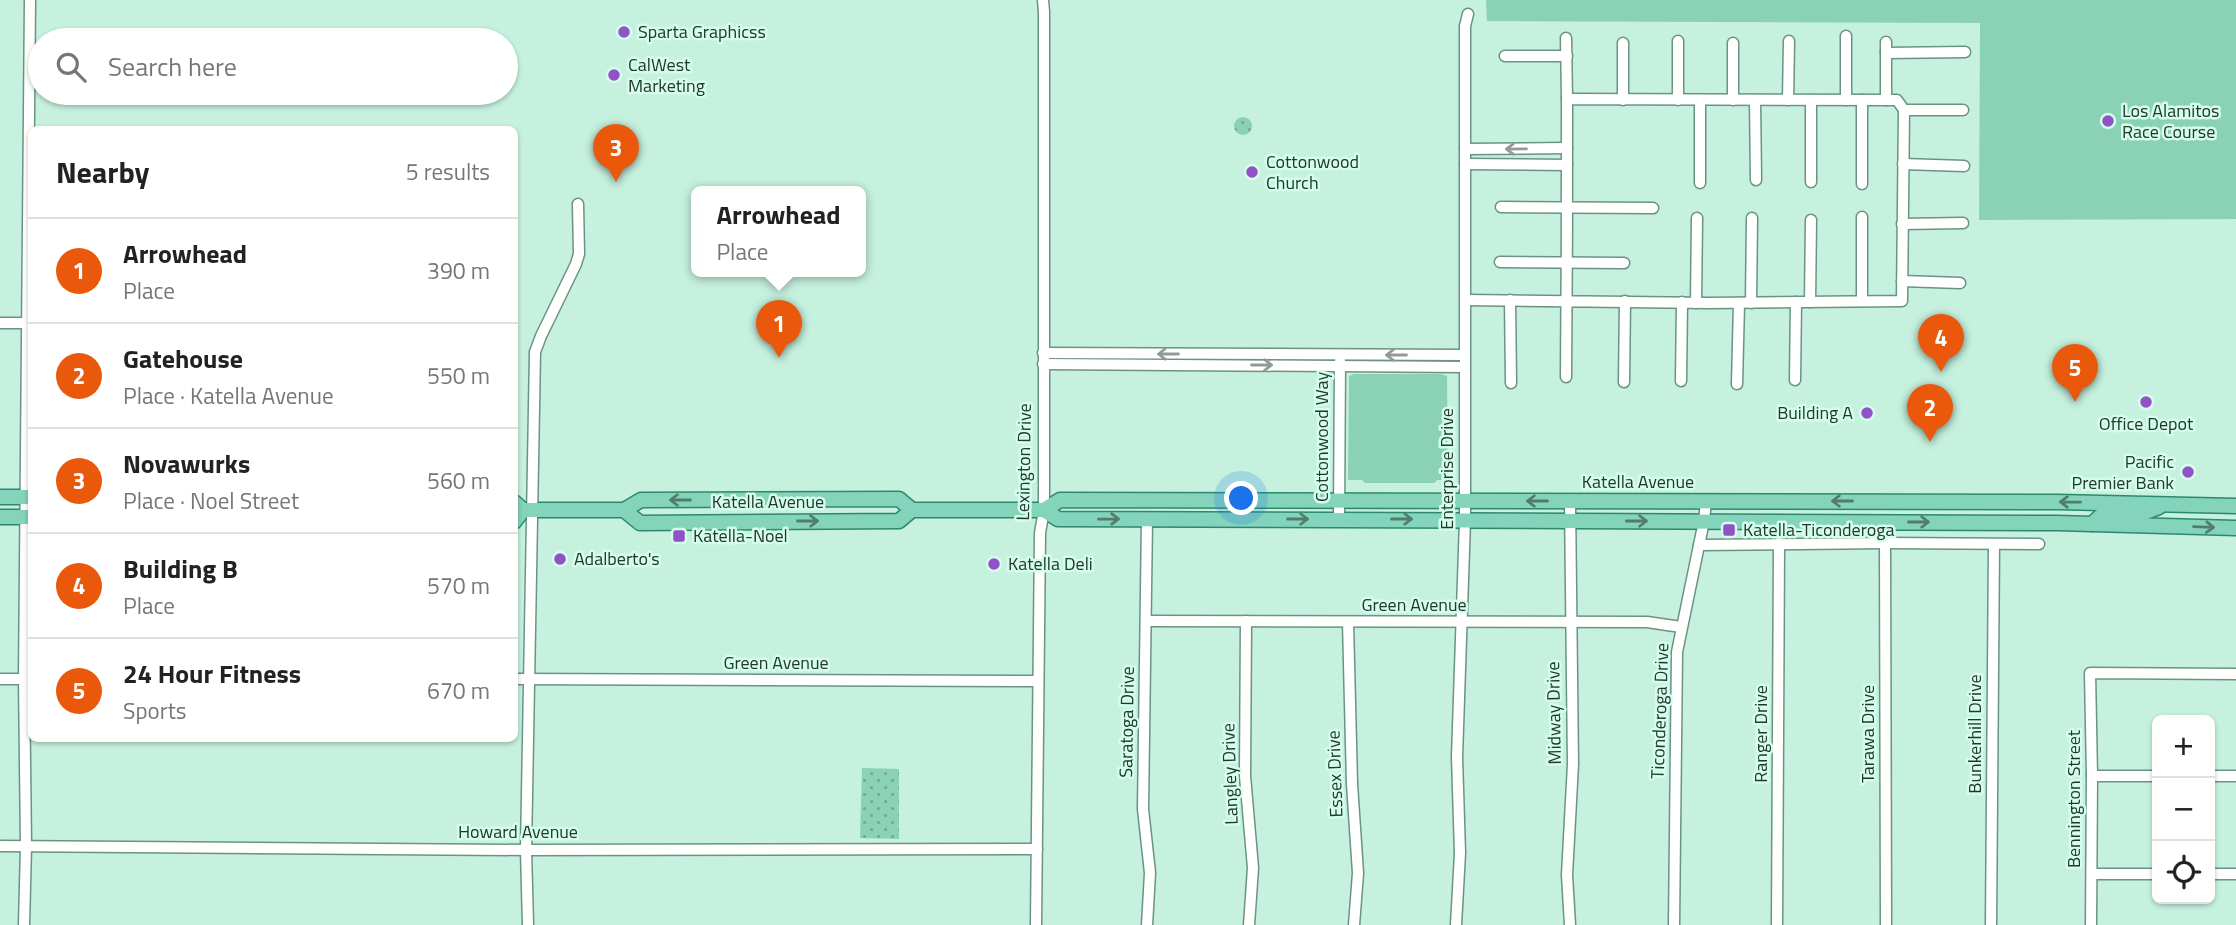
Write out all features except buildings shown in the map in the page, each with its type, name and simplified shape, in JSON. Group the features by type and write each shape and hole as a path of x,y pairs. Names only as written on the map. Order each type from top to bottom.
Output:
{"main road":[{"path":"0,497 28,497"},
{"name":"Katella Avenue","path":"521,511 624,510 641,500 899,499 912,510 1044,510 1058,519 1704,521 2092,524 2236,528"},
{"name":"Katella Avenue","path":"1044,510 1059,500 2233,505"},
{"path":"2092,524 2104,513 2138,515 2167,504"},
{"name":"Katella Avenue","path":"624,510 640,523 899,521 912,510"},
{"path":"0,517 28,517"}],"street":[{"path":"30,0 30,28"},
{"name":"Lexington Drive","path":"1037,925 1038,681 1041,533 1044,510 1042,0"},
{"name":"Enterprise Drive","path":"1456,925 1460,853 1457,757 1465,520 1465,26 1468,14"},
{"path":"1846,36 1846,100"},
{"path":"1566,38 1566,377"},
{"path":"1678,41 1678,100"},
{"path":"1788,100 1789,41"},
{"path":"1623,43 1623,100"},
{"path":"1733,43 1733,100"},
{"path":"1886,100 1886,48 1965,52"},
{"path":"1505,56 1567,56"},
{"path":"1466,300 1696,303 1902,301 1904,110 1897,100 1567,99"},
{"path":"1700,100 1700,183"},
{"path":"1755,100 1756,180"},
{"path":"1811,100 1811,182"},
{"path":"1862,100 1862,184"},
{"path":"29,105 29,126"},
{"path":"1904,110 1963,110"},
{"path":"1465,149 1567,148"},
{"path":"1465,164 1567,164"},
{"path":"1903,164 1964,166"},
{"path":"528,925 526,850 530,679 521,511 534,469 535,352 579,254 579,204"},
{"path":"1501,207 1653,208"},
{"path":"1862,217 1862,301"},
{"path":"1696,303 1697,218"},
{"path":"1751,303 1752,218"},
{"path":"1810,302 1811,220"},
{"path":"1902,224 1963,223"},
{"path":"1500,262 1624,263"},
{"path":"1902,281 1960,282"},
{"path":"1510,300 1511,383"},
{"path":"1624,382 1625,301"},
{"path":"1681,382 1682,302"},
{"path":"1795,380 1796,302"},
{"path":"1737,383 1739,303"},
{"path":"0,323 28,323"},
{"path":"1043,359 1464,361"},
{"name":"Cottonwood Way","path":"1339,519 1340,360"},
{"name":"Midway Drive","path":"1570,501 1573,764 1567,875 1570,925"},
{"name":"Ticonderoga Drive","path":"1674,925 1677,652 1706,501"},
{"name":"Saratoga Drive","path":"1147,518 1143,809 1150,873 1147,925"},
{"name":"Ranger Drive","path":"1777,925 1779,543"},
{"name":"Tarawa Drive","path":"1885,543 1886,925"},
{"name":"Bunkerhill Drive","path":"1991,925 1994,544"},
{"path":"1699,545 2039,544"},
{"name":"Green Avenue","path":"1146,621 1647,622 1681,627"},
{"name":"Langley Drive","path":"1246,621 1245,776 1253,868 1249,925"},
{"name":"Essex Drive","path":"1348,622 1352,784 1358,873 1353,925"},
{"name":"Bennington Street","path":"2091,925 2090,673 2236,674"},
{"path":"0,679 28,680 24,925"},
{"name":"Green Avenue","path":"518,679 1038,681"},
{"path":"2092,776 2152,776"},
{"path":"2215,776 2236,776"},
{"name":"Howard Avenue","path":"0,846 526,850 1037,849"},
{"path":"2092,874 2152,874"},
{"path":"2215,874 2236,874"}],"green space":[{"name":"Los Alamitos Race Course","path":"1486,0 2236,0 2236,219 1979,220 1980,23 1487,21"},
{"path":"1239,117 1247,117 1252,126 1250,133 1239,135 1234,130 1234,122"},
{"path":"1349,376 1447,376 1448,480 1437,480 1434,483 1365,483 1362,480 1348,480"},
{"path":"862,768 899,769 899,839 860,838"}],"place":[{"name":"Sparta Graphicss","path":"624,32"},
{"name":"CalWest Marketing","path":"614,75"},
{"name":"Los Alamitos Race Course","path":"2108,121"},
{"name":"Cottonwood Church","path":"1252,172"},
{"name":"Novawurks","path":"616,182"},
{"name":"Arrowhead","path":"779,358"},
{"name":"Building B","path":"1941,372"},
{"name":"24 Hour Fitness","path":"2075,402"},
{"name":"Office Depot","path":"2146,402"},
{"name":"Building A","path":"1867,413"},
{"name":"Gatehouse","path":"1930,442"},
{"name":"Pacific Premier Bank","path":"2188,472"},
{"name":"Katella-Ticonderoga","path":"1729,530"},
{"name":"Katella-Noel","path":"679,536"},
{"name":"Adalberto's","path":"560,559"},
{"name":"Katella Deli","path":"994,564"}]}
